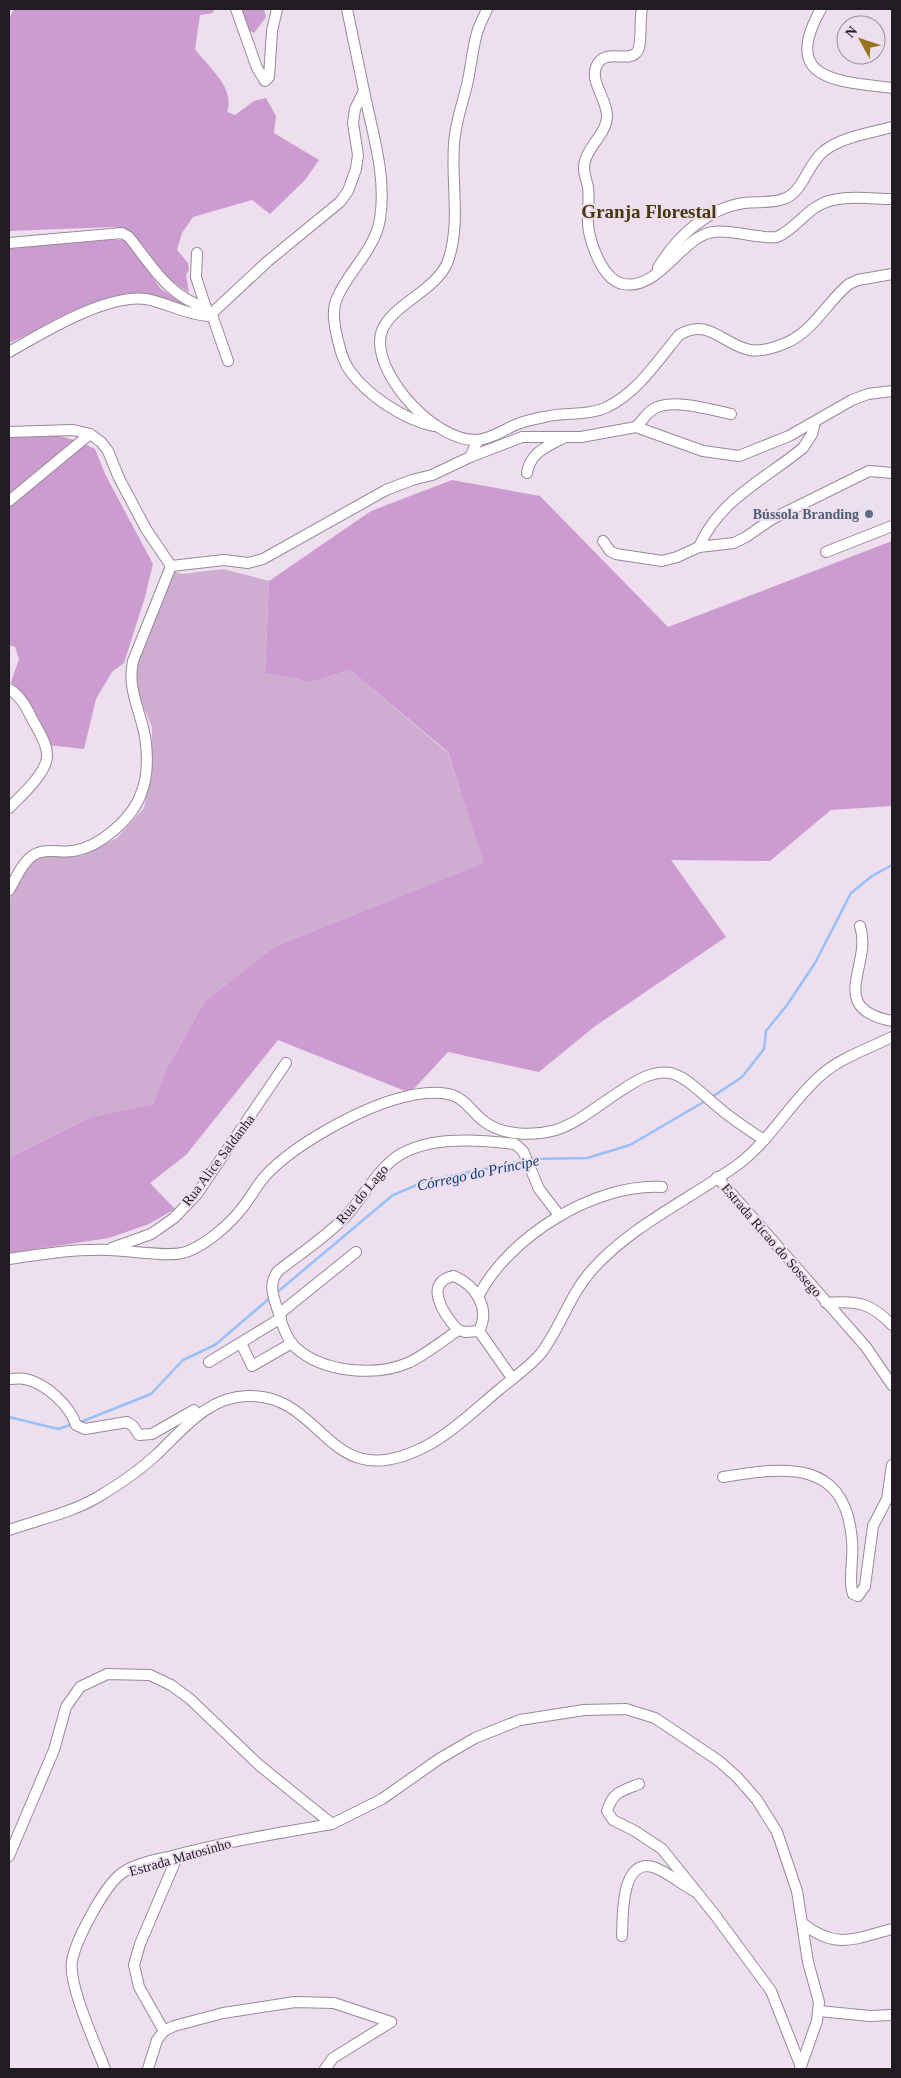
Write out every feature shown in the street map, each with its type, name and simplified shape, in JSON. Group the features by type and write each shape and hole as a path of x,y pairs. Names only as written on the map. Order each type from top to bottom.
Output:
{"street":[{"path":"236,9 257,68 265,81 269,77 272,31 277,9"},
{"path":"346,9 382,184 380,220 370,247 336,299 334,311 335,327 341,353 350,371 382,402 421,423 434,426 450,435 478,440 518,424 545,416 607,407 633,387 679,335 689,329 702,329 750,350 776,347 808,329 849,284 858,280 892,274"},
{"path":"434,426 394,384 382,362 379,340 384,326 395,312 438,279 448,261 455,230 454,146 456,126 477,32 487,9"},
{"path":"642,9 640,46 637,53 631,56 604,58 597,64 594,73 607,116 605,127 585,161 584,174 588,187 590,233 605,271 613,279 623,284 632,284 654,276 700,236 712,232 777,237 785,234 816,207 827,201 892,199"},
{"path":"820,9 809,29 806,49 813,67 827,77 892,88"},
{"path":"9,352 94,308 127,298 148,300 193,315 209,313 268,261 340,202 348,191 356,169 358,155 353,123 355,109 364,92"},
{"path":"654,276 662,260 682,237 708,214 726,207 788,198 824,150 836,144 892,127"},
{"path":"9,243 122,233 129,237 155,272 175,293 209,313"},
{"path":"197,253 196,277 228,361"},
{"path":"171,566 224,560 248,563 263,559 386,490 432,475 522,436 581,437 636,427 703,451 739,456 772,444 852,400 868,394 892,391"},
{"path":"636,427 652,410 666,405 693,407 731,414"},
{"path":"699,547 705,532 722,510 803,448 812,434 815,422"},
{"path":"9,432 73,430 90,434 108,451 119,478 146,530 171,566"},
{"path":"9,501 90,434"},
{"path":"527,473 528,464 533,456 541,449 566,437"},
{"path":"470,457 478,440"},
{"path":"603,541 616,554 662,561 677,557 699,547 734,542 746,537 772,519 869,471 892,473"},
{"path":"826,552 892,526"},
{"path":"9,890 23,865 33,856 43,851 73,851 91,846 116,828 135,807 142,792 147,769 143,726 132,695 130,675 133,661 171,566"},
{"path":"9,689 15,692 26,707 43,740 47,755 43,768 9,808"},
{"path":"860,926 864,938 855,979 857,998 864,1012 876,1018 892,1021"},
{"path":"9,1530 95,1499 141,1469 187,1423 214,1404 227,1398 248,1396 275,1399 290,1407 354,1458 374,1462 402,1456 431,1444 540,1355 555,1332 572,1297 597,1265 616,1246 740,1162 764,1140 819,1076 837,1063 892,1037"},
{"name":"Rua Alice Saldanha","path":"106,1250 150,1234 174,1218 197,1194 241,1132 286,1063"},
{"path":"9,1259 44,1253 106,1250 174,1255 186,1252 206,1241 242,1209 264,1177 285,1157 323,1133 400,1098 441,1093 454,1095 484,1122 498,1129 525,1134 557,1130 640,1078 655,1073 678,1074 702,1091 717,1106 764,1140"},
{"name":"Rua do Lago","path":"280,1316 274,1296 272,1280 278,1271 332,1229 348,1214 367,1187 390,1162 412,1147 434,1142 502,1142 515,1144 523,1151 539,1189 559,1215"},
{"name":"Estrada Ricao do Sossego","path":"717,1177 866,1347 892,1385"},
{"path":"478,1297 487,1279 501,1263 559,1215 593,1199 647,1186 662,1187"},
{"path":"209,1362 280,1316 356,1252"},
{"path":"454,1276 471,1285 478,1297 484,1317 479,1331 465,1332 458,1330 441,1306 436,1293 438,1284 445,1278 454,1276"},
{"path":"826,1303 846,1301 862,1303 880,1312 892,1325"},
{"path":"280,1316 295,1348 312,1359 333,1367 387,1369 410,1362 458,1330"},
{"path":"479,1331 512,1378"},
{"path":"241,1343 252,1366 292,1343"},
{"path":"9,1379 26,1379 43,1387 70,1410 75,1422 85,1429 127,1422 133,1426 139,1435 152,1434 199,1407 214,1404"},
{"path":"722,1477 769,1470 809,1473 835,1488 845,1510 852,1538 853,1564 851,1587 854,1594 858,1596 865,1586 873,1526 886,1499 892,1464"},
{"path":"9,1856 54,1750 66,1707 80,1687 107,1674 150,1675 171,1685 190,1699 259,1765 332,1824"},
{"name":"Estrada Matosinho","path":"105,2069 74,1983 72,1962 82,1936 110,1884 123,1872 142,1864 223,1843 332,1824 382,1799 439,1759 475,1738 520,1720 584,1710 626,1709 656,1718 719,1761 757,1800 777,1832 789,1863 808,1962 817,1988 819,2011"},
{"path":"639,1784 618,1793 611,1799 607,1811 613,1820 635,1831 662,1849 699,1894 772,1991 800,2068"},
{"path":"164,2031 139,1987 134,1965 140,1944 178,1855"},
{"path":"622,1936 623,1892 631,1876 641,1868 652,1867 699,1894"},
{"path":"802,1923 817,1935 843,1941 892,1929"},
{"path":"148,2069 157,2040 164,2031 174,2026 223,2013 294,2002 334,2003 391,2022 334,2058 325,2069"},
{"path":"800,2068 819,2011 870,2016 892,2015"}],"shaded area":[{"path":"14,9 214,9 213,13 200,15 195,49 224,86 229,103 227,112 235,115 254,101 266,98 276,116 274,133 319,160 305,180 270,214 252,200 193,217 182,233 177,250 188,263 189,270 186,275 189,293 156,270 129,231 114,227 9,231 9,18"},
{"path":"239,9 264,9 266,17 254,33 249,30"},
{"path":"126,240 160,288 187,307 127,293 9,343 9,246"},
{"path":"53,434 81,442 95,449 106,476 153,564 145,597 124,663 112,672 96,699 84,749 48,745 35,712 11,682 19,659 15,647 9,645 9,437"},
{"path":"452,480 540,496 668,627 892,541 892,806 831,810 770,861 671,860 726,937 594,1027 539,1072 448,1052 410,1093 278,1040 186,1155 150,1183 175,1209 149,1224 109,1238 9,1253 9,1158 91,1117 153,1104 167,1068 205,1001 274,947 484,863 448,752 350,670 311,682 265,673 269,581 371,511"},
{"path":"223,569 269,581 265,673 311,682 350,670 448,753 485,863 274,947 205,1001 167,1068 153,1104 91,1117 9,1158 9,900 23,869 39,856 82,856 117,838 144,808 151,768 152,727 136,689 135,663 172,571 182,574"}],"waterway":[{"name":"Córrego do Príncipe","path":"712,1097 742,1077 764,1049 766,1031 787,1005 815,963 851,893 872,876 892,865"},
{"name":"Córrego do Príncipe","path":"529,1159 587,1158 630,1145 707,1100"},
{"name":"Córrego do Príncipe","path":"275,1294 393,1195 426,1181 524,1161"},
{"name":"Córrego do Príncipe","path":"78,1423 151,1394 183,1360 215,1345 271,1297"},
{"name":"Córrego do Príncipe","path":"9,1417 58,1429 73,1424"}],"place":[{"name":"Bússola Branding","path":"869,514"}],"district":[{"name":"Granja Florestal","path":"649,211"}]}
